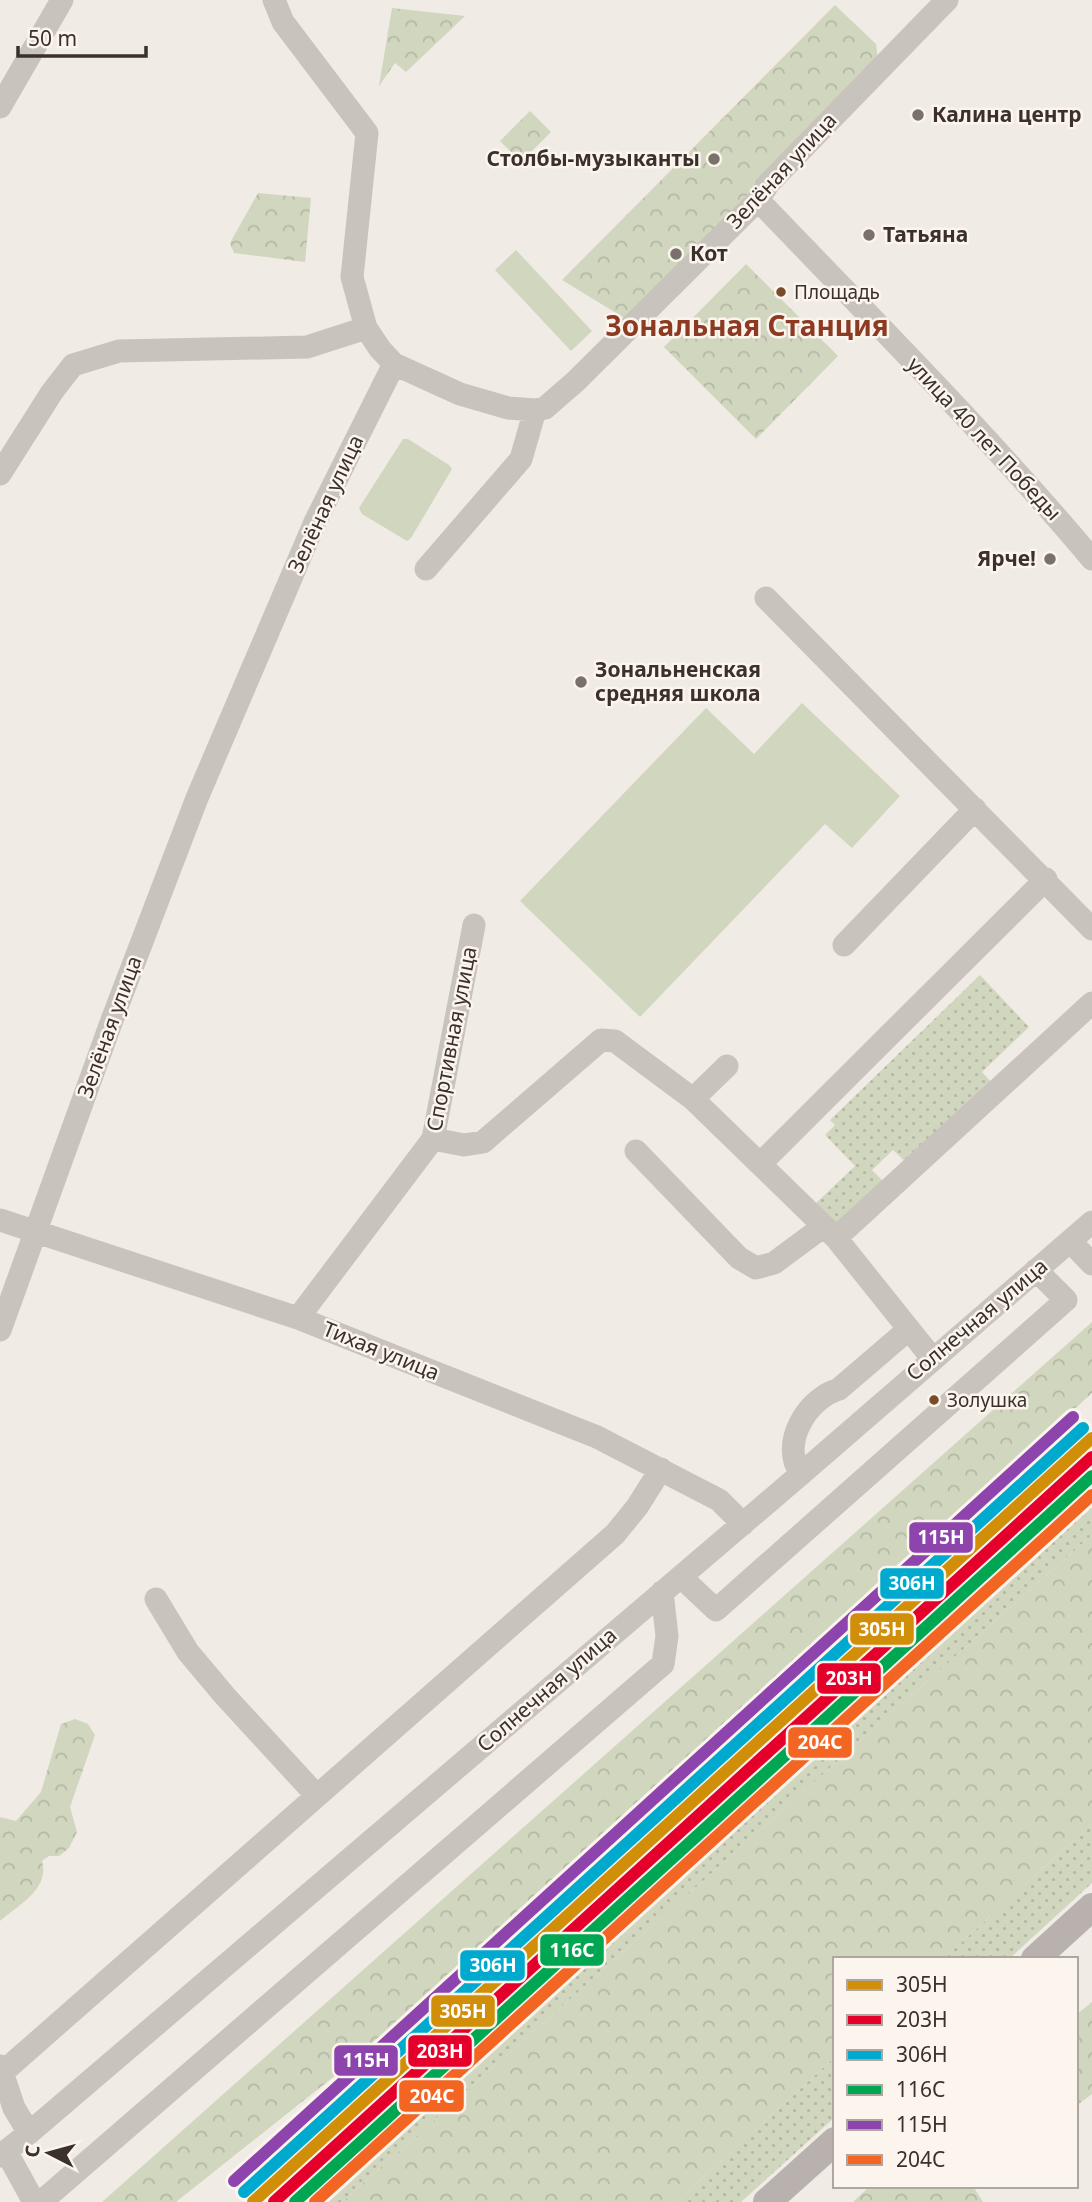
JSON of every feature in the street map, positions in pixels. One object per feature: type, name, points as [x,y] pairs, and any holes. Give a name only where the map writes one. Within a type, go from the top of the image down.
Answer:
[{"type":"main road","points":[[1037,1957],[1092,1907]]},
{"type":"main road","points":[[768,2202],[833,2143]]},
{"type":"street","points":[[274,0],[283,22],[367,133],[352,277],[366,328],[394,364],[460,394],[508,408],[534,410],[521,459],[426,569]]},
{"type":"street","name":"Зелёная улица","points":[[534,410],[545,408],[576,381],[758,200],[769,183],[947,0]]},
{"type":"street","points":[[0,107],[58,1]]},
{"type":"street","name":"улица 40 лет Победы","points":[[758,200],[986,441],[1092,559]]},
{"type":"street","points":[[0,474],[52,391],[73,365],[120,351],[307,347],[366,328]]},
{"type":"street","name":"Зелёная улица","points":[[0,1330],[112,1020],[197,798],[315,522],[394,364]]},
{"type":"street","points":[[766,598],[1046,879],[1092,929]]},
{"type":"street","points":[[844,944],[975,809]]},
{"type":"street","points":[[760,1164],[1046,879]]},
{"type":"street","name":"Спортивная улица","points":[[298,1318],[433,1139],[474,925]]},
{"type":"street","points":[[636,1151],[739,1258],[756,1268],[774,1263],[830,1232],[1092,1003]]},
{"type":"street","points":[[433,1139],[474,1144],[491,1137],[601,1040],[615,1041],[693,1099],[830,1232],[932,1358]]},
{"type":"street","points":[[693,1099],[727,1066]]},
{"type":"street","name":"Тихая улица","points":[[0,1220],[298,1318],[597,1437],[719,1500],[743,1524]]},
{"type":"street","name":"Солнечная улица","points":[[3,2153],[743,1524],[1092,1222]]},
{"type":"street","points":[[1070,1241],[1092,1264]]},
{"type":"street","points":[[681,1577],[716,1610],[1066,1300],[1036,1270]]},
{"type":"street","points":[[801,1474],[796,1467],[794,1443],[797,1430],[807,1412],[826,1393],[839,1388],[909,1329]]},
{"type":"street","points":[[29,2133],[14,2108],[2,2069],[615,1534],[637,1507],[660,1469]]},
{"type":"street","points":[[41,2202],[663,1664],[667,1636],[662,1592]]},
{"type":"street","points":[[156,1599],[187,1652],[317,1796]]},
{"type":"street","points":[[3,2153],[34,2202]]},
{"type":"green space","points":[[835,5],[876,44],[878,60],[626,319],[562,280]]},
{"type":"green space","points":[[392,8],[465,16],[406,72],[395,63],[379,86]]},
{"type":"green space","points":[[530,111],[551,132],[521,162],[500,141]]},
{"type":"green space","points":[[258,193],[311,198],[305,262],[234,253],[230,243]]},
{"type":"green space","points":[[516,250],[592,331],[571,351],[495,270]]},
{"type":"green space","points":[[746,264],[838,356],[756,439],[664,347]]},
{"type":"green space","points":[[403,439],[408,439],[452,469],[407,541],[362,514],[359,508]]},
{"type":"green space","points":[[802,703],[900,796],[852,848],[825,824],[640,1017],[520,901],[706,708],[754,754]]},
{"type":"green space","points":[[980,975],[1029,1027],[982,1072],[991,1082],[907,1163],[893,1150],[872,1170],[885,1183],[838,1229],[815,1204],[855,1166],[825,1135],[835,1125],[830,1120]]},
{"type":"green space","points":[[1092,1322],[1092,1393],[440,1992],[176,2202],[102,2202]]},
{"type":"green space","points":[[1092,1451],[1092,1535],[342,2202],[270,2202]]},
{"type":"green space","points":[[1092,1535],[1092,1824],[945,1957],[833,1957],[833,2059],[676,2202],[342,2202]]},
{"type":"green space","points":[[75,1719],[88,1724],[95,1735],[70,1807],[77,1832],[69,1848],[59,1856],[49,1856],[42,1861],[43,1871],[37,1888],[0,1921],[0,1817],[16,1821],[41,1792],[61,1724]]},
{"type":"green space","points":[[1092,1824],[1092,1883],[1011,1957],[945,1957]]},
{"type":"green space","points":[[1092,2002],[1092,2094],[1078,2104],[1078,2013]]},
{"type":"green space","points":[[833,2059],[833,2119],[741,2202],[676,2202]]},
{"type":"green space","points":[[868,2188],[974,2188],[983,2202],[853,2202]]},
{"type":"transit line","name":"115Н","points":[[234,2181],[1073,1417]]},
{"type":"transit line","name":"306Н","points":[[244,2192],[1083,1428]]},
{"type":"transit line","name":"305Н","points":[[253,2202],[1092,1438]]},
{"type":"transit line","name":"203Н","points":[[274,2202],[1092,1457]]},
{"type":"transit line","name":"116С","points":[[295,2202],[1092,1476]]},
{"type":"transit line","name":"204С","points":[[315,2202],[1092,1495]]},
{"type":"place","name":"Калина центр","points":[[918,115]]},
{"type":"place","name":"Столбы-музыканты","points":[[714,159]]},
{"type":"place","name":"Татьяна","points":[[869,235]]},
{"type":"place","name":"Кот","points":[[676,254]]},
{"type":"place","name":"Площадь","points":[[781,292]]},
{"type":"place","name":"Ярче!","points":[[1050,559]]},
{"type":"place","name":"Зональненская средняя школа","points":[[581,682]]},
{"type":"place","name":"Золушка","points":[[934,1400]]},
{"type":"district","name":"Зональная Станция","points":[[747,326]]}]
